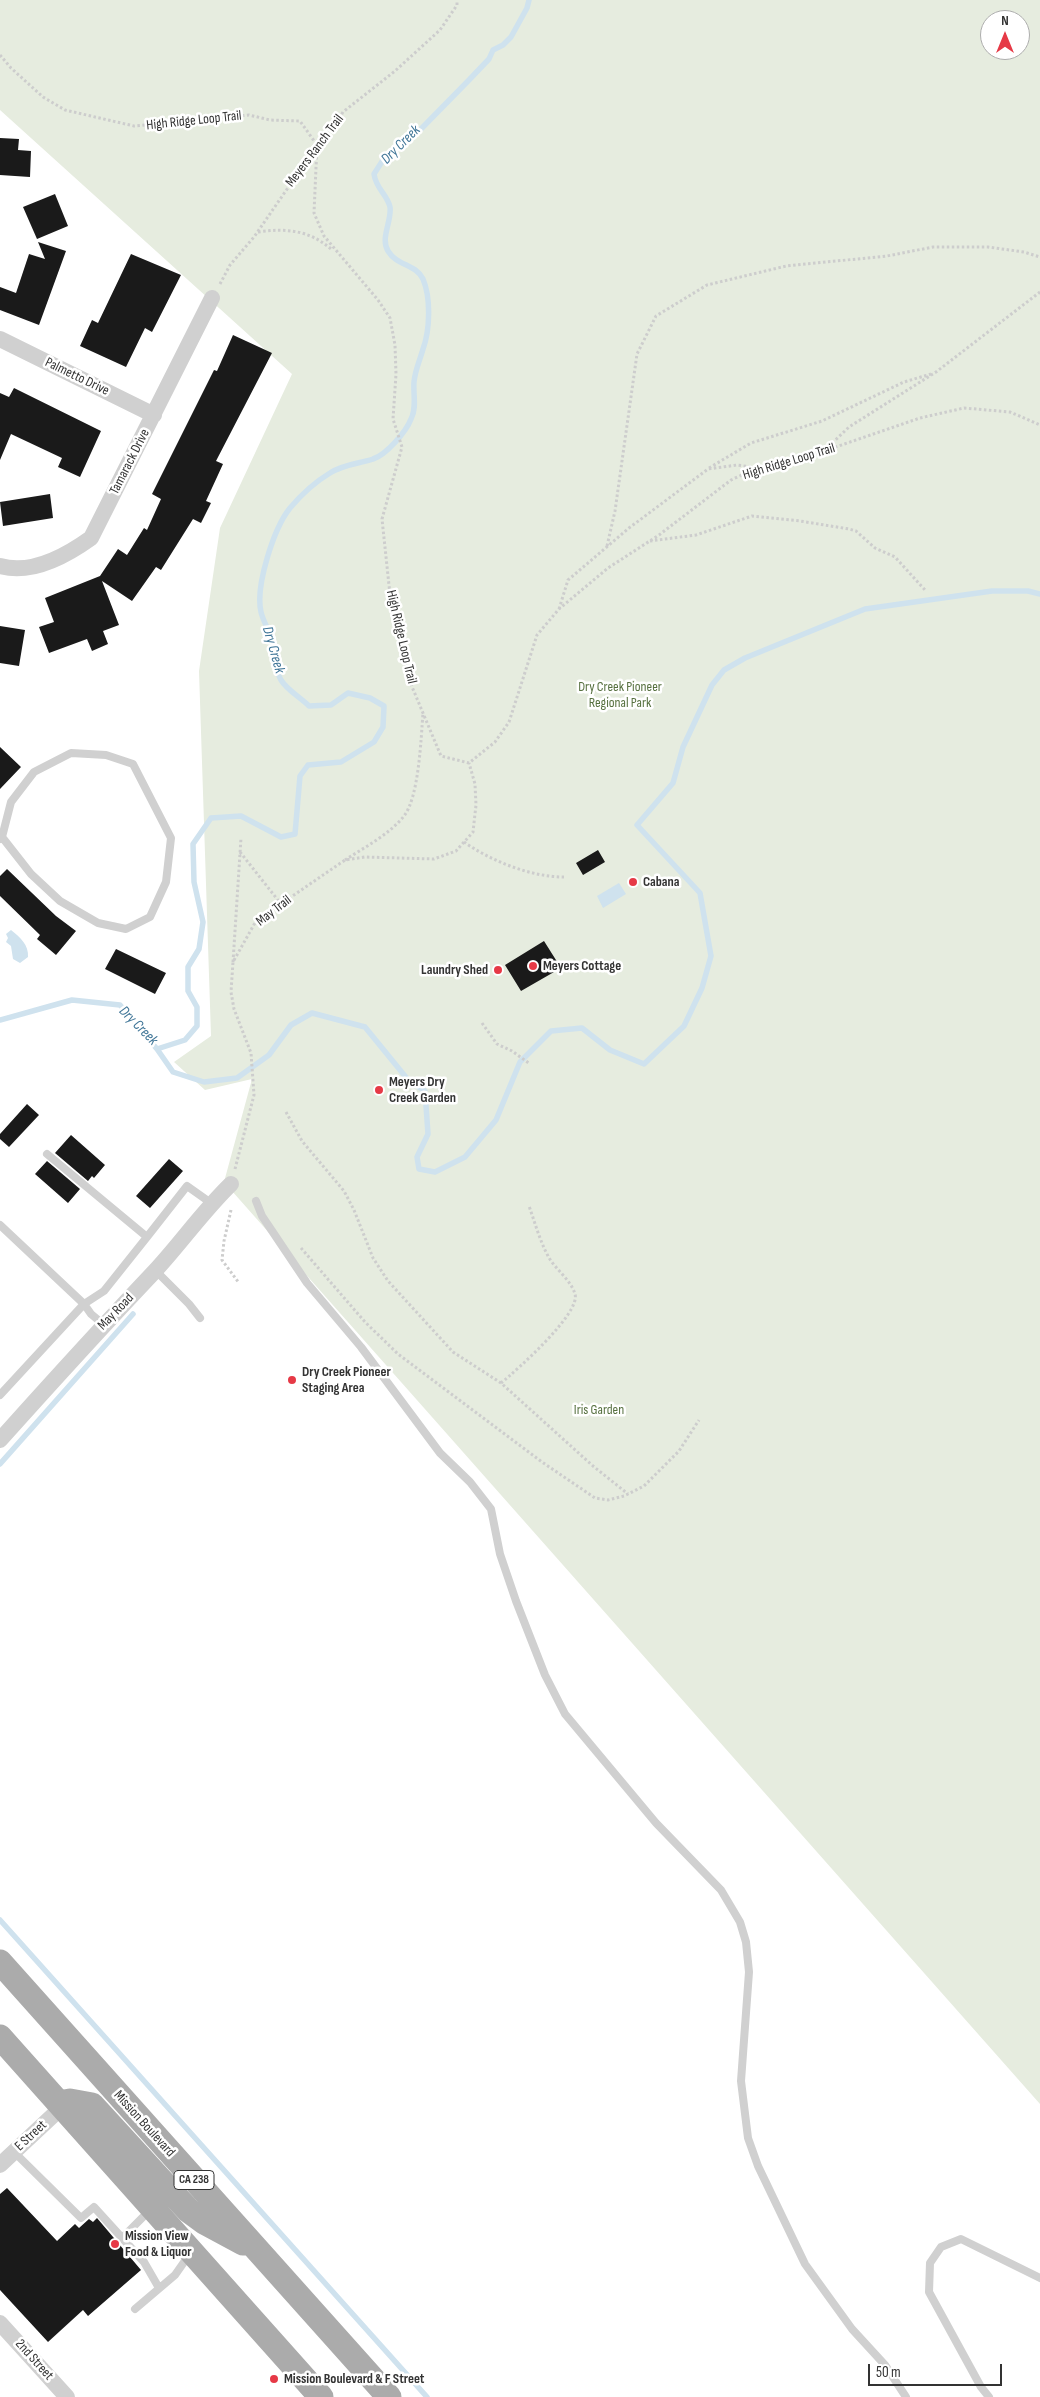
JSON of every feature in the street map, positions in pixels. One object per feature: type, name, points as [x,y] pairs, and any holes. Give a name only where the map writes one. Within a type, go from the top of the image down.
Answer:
[{"type":"main road","name":"Mission Boulevard","points":[[0,1962],[389,2397]]},
{"type":"main road","points":[[0,2037],[191,2252],[312,2394]]},
{"type":"main road","points":[[61,2105],[70,2101],[92,2105],[188,2211],[258,2252]]},
{"type":"street","name":"Tamarack Drive","points":[[0,566],[8,568],[44,564],[69,554],[91,538],[212,298]]},
{"type":"street","name":"Palmetto Drive","points":[[0,339],[154,415]]},
{"type":"street","name":"May Road","points":[[0,1440],[103,1324],[155,1270],[211,1203],[231,1184]]},
{"type":"street","name":"E Street","points":[[0,2165],[61,2105]]},
{"type":"street","name":"2nd Street","points":[[0,2323],[68,2397]]},
{"type":"lane","points":[[71,753],[106,755],[133,764],[171,838],[166,882],[150,917],[126,929],[98,923],[60,902],[31,874],[1,838],[11,802],[34,772],[71,753]]},
{"type":"lane","points":[[47,1154],[147,1237]]},
{"type":"lane","points":[[0,1395],[84,1304],[104,1291],[187,1186],[211,1203]]},
{"type":"lane","points":[[256,1201],[262,1216],[307,1283],[361,1346],[440,1452],[470,1482],[491,1509],[500,1554],[516,1601],[545,1675],[565,1714],[656,1823],[721,1890],[740,1922],[746,1942],[749,1972],[741,2081],[748,2138],[758,2166],[805,2264],[852,2329],[885,2364],[906,2397]]},
{"type":"lane","points":[[0,1225],[103,1324]]},
{"type":"lane","points":[[155,1270],[190,1304],[200,1318]]},
{"type":"lane","points":[[14,2152],[81,2218],[94,2207],[144,2262],[159,2288]]},
{"type":"lane","points":[[122,2238],[152,2208]]},
{"type":"lane","points":[[989,2397],[981,2387],[929,2292],[930,2263],[941,2247],[961,2239],[1040,2278]]},
{"type":"lane","points":[[135,2309],[175,2275],[191,2252]]},
{"type":"path","name":"Meyers Ranch Trail","points":[[212,298],[230,265],[257,232],[294,178],[307,164],[317,144],[331,132],[343,112],[394,71],[440,30],[457,5],[457,0]]},
{"type":"path","name":"High Ridge Loop Trail","points":[[0,55],[43,98],[65,110],[134,126],[249,115],[270,120],[300,121],[317,144],[314,213],[324,236],[336,253],[378,300],[390,318],[395,346],[394,427],[402,447],[382,519],[391,604],[410,682],[441,756],[469,763],[495,742],[509,722],[537,636],[559,609],[608,568],[649,541],[731,480],[762,468],[824,451],[920,418],[964,408],[1010,412],[1040,425]]},
{"type":"path","points":[[257,232],[272,230],[304,232],[336,253]]},
{"type":"path","points":[[607,546],[615,511],[637,354],[656,316],[707,285],[786,266],[887,256],[933,247],[988,247],[1024,252],[1040,257]]},
{"type":"path","points":[[824,451],[849,427],[936,372],[1040,292]]},
{"type":"path","points":[[559,609],[568,580],[607,546],[708,469],[751,443],[822,421],[904,382],[936,372]]},
{"type":"path","points":[[708,469],[737,465],[762,468]]},
{"type":"path","points":[[649,541],[696,534],[752,516],[849,529],[856,531],[874,548],[896,557],[925,590]]},
{"type":"path","points":[[345,860],[390,829],[405,815],[411,800],[416,774],[423,712]]},
{"type":"path","name":"May Trail","points":[[239,1283],[222,1260],[232,1204],[231,1184],[254,1095],[251,1053],[234,1009],[231,992],[232,962],[256,921],[345,860],[365,857],[434,859],[456,852],[473,832],[476,805],[475,784],[469,763]]},
{"type":"path","points":[[232,962],[241,838]]},
{"type":"path","points":[[464,842],[482,855],[548,877],[564,877]]},
{"type":"path","points":[[240,852],[282,904]]},
{"type":"path","points":[[482,1023],[497,1044],[512,1051],[530,1064]]},
{"type":"path","points":[[286,1112],[302,1142],[344,1192],[354,1210],[373,1258],[388,1281],[453,1352],[501,1383],[593,1466],[628,1494]]},
{"type":"path","points":[[501,1383],[525,1362],[569,1314],[576,1302],[575,1292],[548,1257],[529,1206]]},
{"type":"path","points":[[297,1244],[365,1322],[398,1354],[430,1381],[595,1498],[608,1500],[628,1494],[644,1486],[679,1451],[699,1420]]},
{"type":"green space","name":"Dry Creek Pioneer Regional Park","points":[[0,0],[1040,0],[1040,2104],[224,1182],[252,1079],[205,1090],[174,1062],[211,1036],[199,671],[220,528],[292,374],[0,110]]},
{"type":"water","points":[[619,883],[626,894],[603,908],[597,896]]},
{"type":"water","points":[[11,930],[21,938],[27,949],[28,957],[20,963],[13,959],[11,946],[6,942],[8,938],[6,934]]},
{"type":"building","points":[[0,138],[19,139],[18,150],[31,151],[30,177],[0,175]]},
{"type":"building","points":[[55,194],[68,226],[37,239],[23,207]]},
{"type":"building","points":[[38,242],[66,251],[39,325],[0,310],[0,287],[16,293],[29,254],[45,259]]},
{"type":"building","points":[[131,254],[181,275],[152,332],[145,328],[126,367],[80,346],[92,320],[98,323]]},
{"type":"building","points":[[233,335],[272,353],[216,461],[223,464],[206,501],[211,503],[201,523],[193,519],[161,570],[156,567],[132,601],[102,581],[119,625],[103,631],[108,644],[92,651],[87,639],[49,653],[39,627],[54,622],[45,598],[100,576],[118,549],[127,555],[144,528],[147,530],[161,499],[152,494],[214,370],[217,371]]},
{"type":"building","points":[[14,388],[101,431],[80,477],[58,467],[62,458],[11,434],[0,460],[0,393],[9,397]]},
{"type":"building","points":[[50,494],[53,518],[3,526],[0,502]]},
{"type":"building","points":[[0,626],[25,630],[19,666],[0,663]]},
{"type":"building","points":[[0,747],[21,767],[0,789]]},
{"type":"building","points":[[598,850],[605,862],[583,875],[576,863]]},
{"type":"building","points":[[7,869],[56,916],[76,931],[56,955],[37,939],[40,935],[0,896],[0,876]]},
{"type":"building","name":"Meyers Cottage","points":[[544,941],[561,968],[521,991],[505,965]]},
{"type":"building","points":[[116,949],[166,973],[155,994],[105,969]]},
{"type":"building","points":[[27,1104],[39,1115],[9,1147],[0,1139],[0,1134]]},
{"type":"building","points":[[71,1135],[105,1165],[94,1178],[92,1176],[88,1181],[55,1153]]},
{"type":"building","points":[[169,1159],[183,1171],[150,1208],[136,1196]]},
{"type":"building","points":[[47,1161],[80,1189],[68,1203],[35,1174]]},
{"type":"building","points":[[7,2188],[57,2241],[75,2224],[79,2228],[89,2219],[93,2222],[97,2218],[141,2270],[88,2316],[83,2310],[48,2342],[0,2290],[0,2194]]},
{"type":"waterway","name":"Dry Creek","points":[[157,1049],[185,1040],[197,1026],[197,1007],[188,991],[188,967],[199,949],[203,922],[194,882],[193,844],[211,818],[241,816],[281,837],[295,834],[300,776],[308,765],[341,762],[374,742],[383,727],[384,706],[370,698],[348,693],[331,705],[309,706],[284,684],[277,671],[272,640],[261,612],[260,601],[263,573],[278,529],[290,508],[299,498],[319,480],[335,470],[373,459],[384,453],[400,436],[413,415],[416,369],[427,333],[429,314],[426,287],[416,270],[396,260],[388,251],[385,241],[390,207],[387,198],[377,184],[374,174],[383,160],[421,129],[489,59],[493,50],[503,45],[511,37],[527,8],[529,0]]},
{"type":"waterway","points":[[0,1020],[72,1000],[120,1005],[157,1049],[173,1072],[204,1082],[237,1078],[269,1055],[291,1025],[312,1013],[365,1027],[409,1081],[425,1091],[428,1134],[417,1157],[419,1169],[435,1172],[465,1157],[496,1120],[520,1062],[551,1031],[582,1028],[610,1050],[644,1064],[684,1026],[702,988],[711,956],[700,893],[637,825],[673,783],[683,747],[712,685],[724,670],[745,658],[865,609],[992,591],[1028,591],[1040,594]]},
{"type":"waterway","points":[[0,1464],[133,1314]]},
{"type":"waterway","points":[[0,1920],[427,2397]]},
{"type":"place","name":"Cabana","points":[[633,882]]},
{"type":"place","name":"Meyers Cottage","points":[[533,966]]},
{"type":"place","name":"Laundry Shed","points":[[498,970]]},
{"type":"place","name":"Meyers Dry Creek Garden","points":[[379,1090]]},
{"type":"place","name":"Dry Creek Pioneer Staging Area","points":[[292,1380]]},
{"type":"place","name":"Mission View Food & Liquor","points":[[115,2244]]},
{"type":"place","name":"Mission Boulevard & F Street","points":[[274,2379]]},
{"type":"park label","name":"Iris Garden","points":[[599,1410]]}]
